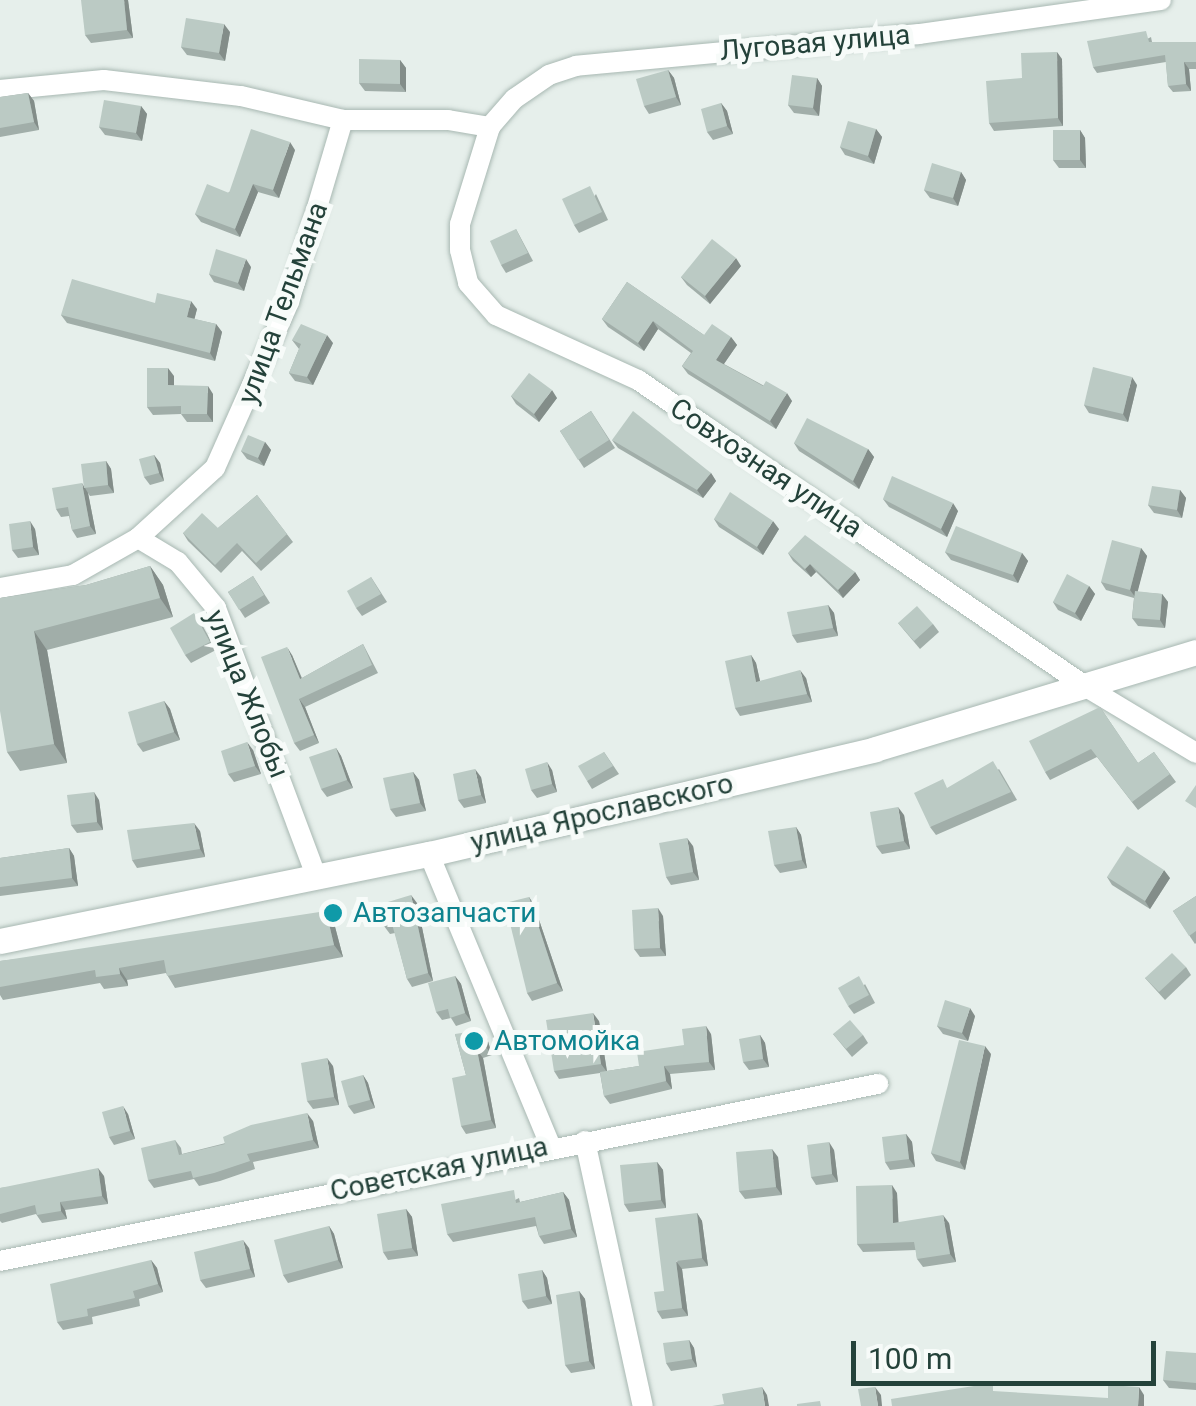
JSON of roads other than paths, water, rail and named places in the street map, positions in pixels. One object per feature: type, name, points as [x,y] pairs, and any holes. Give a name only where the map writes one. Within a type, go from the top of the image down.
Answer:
[{"type":"street","name":"Луговая улица","points":[[490,127],[514,98],[576,66],[919,34],[1161,0]]},
{"type":"street","points":[[0,90],[104,80],[241,96],[343,120],[448,120],[490,127]]},
{"type":"street","name":"улица Тельмана","points":[[0,588],[73,575],[138,538],[215,468],[244,414],[290,302],[343,120]]},
{"type":"street","name":"Совхозная улица","points":[[490,127],[460,224],[460,250],[468,283],[496,315],[638,380],[1088,688],[1196,752]]},
{"type":"street","name":"улица Жлобы","points":[[138,538],[178,562],[216,608],[317,878]]},
{"type":"street","name":"улица Ярославского","points":[[0,941],[429,854],[875,748],[1088,688],[1196,652]]},
{"type":"street","points":[[429,854],[550,1145]]},
{"type":"street","name":"Советская улица","points":[[0,1262],[550,1145],[878,1084]]},
{"type":"street","points":[[586,1141],[643,1406]]},
{"type":"place","name":"Автозапчасти","points":[[333,913]]},
{"type":"place","name":"Автомойка","points":[[474,1041]]}]
